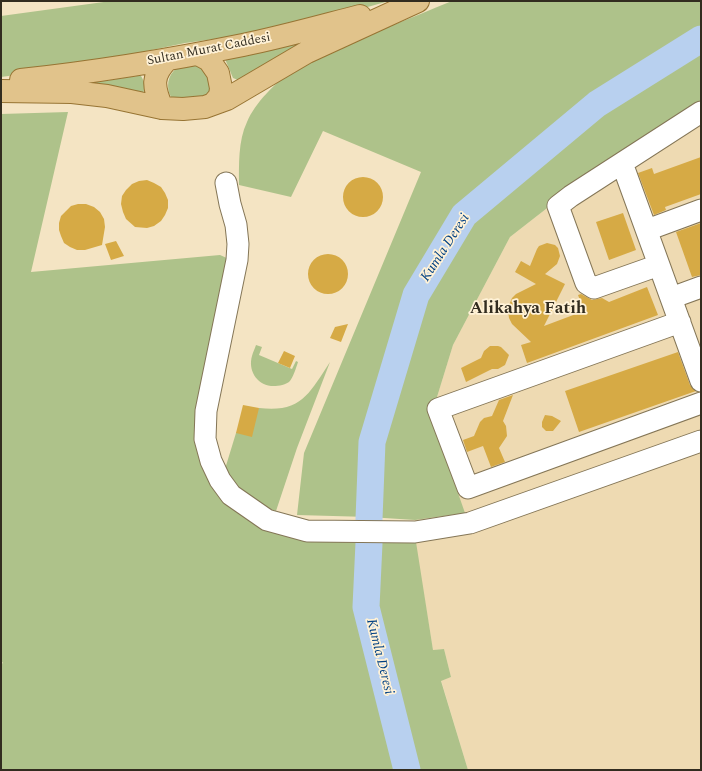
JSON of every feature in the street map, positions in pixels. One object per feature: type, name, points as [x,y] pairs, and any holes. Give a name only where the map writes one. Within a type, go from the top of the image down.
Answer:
[{"type":"main road","name":"Sultan Murat Caddesi","points":[[1,82],[81,73],[198,54],[244,45],[416,2]]},
{"type":"main road","points":[[1,91],[72,92],[108,96],[162,108],[183,109],[205,106],[227,99],[307,52],[416,2]]},
{"type":"main road","points":[[198,54],[209,60],[220,77],[220,96],[214,103]]},
{"type":"main road","points":[[162,108],[155,88],[155,77],[160,67],[168,59]]},
{"type":"lane","points":[[660,265],[594,288],[586,283],[558,206],[571,196],[701,112]]},
{"type":"lane","points":[[622,163],[701,381]]},
{"type":"lane","points":[[226,183],[236,225],[238,244],[237,260],[206,411],[205,439],[211,461],[220,480],[231,495],[267,520],[308,531],[415,532],[470,523],[701,441]]},
{"type":"lane","points":[[646,230],[701,210]]},
{"type":"lane","points":[[671,298],[701,287]]},
{"type":"lane","points":[[680,322],[438,409],[468,488],[701,403]]},
{"type":"shaded area","points":[[701,106],[701,770],[468,770],[441,680],[451,677],[444,649],[433,650],[416,548],[415,520],[416,489],[437,397],[453,345],[510,237],[569,191]]},
{"type":"green space","points":[[111,1],[389,1],[339,15],[259,33],[185,43],[66,68],[1,77],[1,16]]},
{"type":"green space","points":[[452,1],[701,1],[701,39],[629,84],[701,41],[701,106],[569,191],[510,237],[453,345],[432,419],[465,513],[415,520],[297,515],[304,453],[421,172],[323,131],[291,197],[239,185],[240,153],[244,129],[261,100],[273,87],[293,70],[359,39]]},
{"type":"green space","points":[[301,41],[242,79],[238,80],[233,78],[225,59]]},
{"type":"green space","points":[[193,64],[207,76],[210,81],[210,92],[206,96],[197,100],[171,97],[168,90],[168,82],[171,74],[177,68]]},
{"type":"green space","points":[[141,76],[143,80],[143,93],[23,88],[90,83]]},
{"type":"green space","points":[[68,112],[31,272],[220,255],[229,259],[196,417],[226,504],[259,527],[312,541],[369,543],[416,542],[433,650],[444,649],[451,677],[441,681],[468,770],[1,770],[1,664],[3,663],[1,661],[1,114]]},
{"type":"green space","points":[[256,345],[262,347],[259,355],[292,369],[296,361],[298,362],[289,382],[278,386],[271,386],[266,385],[254,376],[251,361]]},
{"type":"green space","points":[[330,362],[297,448],[276,511],[266,508],[236,486],[225,469],[236,433],[259,408],[273,409],[285,407],[302,399],[316,383]]},
{"type":"building","points":[[701,157],[701,194],[665,207],[666,210],[654,215],[638,173],[652,168],[654,174]]},
{"type":"building","points":[[367,177],[374,180],[380,186],[383,197],[382,205],[374,214],[367,217],[359,217],[352,214],[344,205],[343,193],[346,186],[355,178]]},
{"type":"building","points":[[147,180],[161,187],[168,200],[168,208],[161,221],[154,226],[147,228],[135,227],[126,219],[123,212],[121,204],[122,196],[132,184]]},
{"type":"building","points":[[86,204],[94,207],[100,212],[104,219],[105,227],[102,245],[85,250],[77,250],[64,243],[59,230],[61,216],[71,206]]},
{"type":"building","points":[[623,213],[636,250],[609,260],[596,222]]},
{"type":"building","points":[[701,223],[701,275],[692,277],[676,232]]},
{"type":"building","points":[[116,241],[124,256],[111,260],[105,244]]},
{"type":"building","points":[[547,243],[555,245],[558,248],[560,256],[557,264],[545,274],[565,284],[544,326],[584,311],[578,295],[581,294],[592,300],[602,298],[609,302],[647,287],[658,315],[527,363],[521,345],[531,342],[512,324],[509,318],[509,305],[512,298],[516,294],[536,284],[515,272],[521,261],[530,266],[539,246]]},
{"type":"building","points":[[328,254],[336,256],[342,260],[346,266],[348,274],[346,282],[342,288],[336,292],[328,294],[320,292],[314,288],[310,282],[308,274],[310,266],[314,260],[320,256]]},
{"type":"building","points":[[348,324],[341,342],[330,338],[335,327]]},
{"type":"building","points":[[490,346],[501,347],[509,355],[505,365],[498,369],[492,369],[466,382],[461,368],[481,358],[484,351]]},
{"type":"building","points":[[284,351],[295,356],[290,368],[278,363]]},
{"type":"building","points":[[678,352],[690,385],[696,391],[579,432],[565,391]]},
{"type":"building","points":[[513,395],[503,421],[506,426],[507,436],[499,448],[505,462],[491,467],[483,446],[467,452],[463,440],[474,436],[480,422],[484,418],[492,416],[499,400]]},
{"type":"building","points":[[243,405],[259,408],[252,437],[236,433]]},
{"type":"building","points":[[545,415],[552,416],[561,421],[553,431],[546,431],[542,427],[542,422]]},
{"type":"waterway","name":"Kumla Deresi","points":[[369,519],[372,442],[416,295],[464,215],[597,104],[701,39]]},
{"type":"waterway","name":"Kumla Deresi","points":[[369,543],[366,607],[407,770]]},
{"type":"district","name":"Alikahya Fatih","points":[[528,310]]}]
